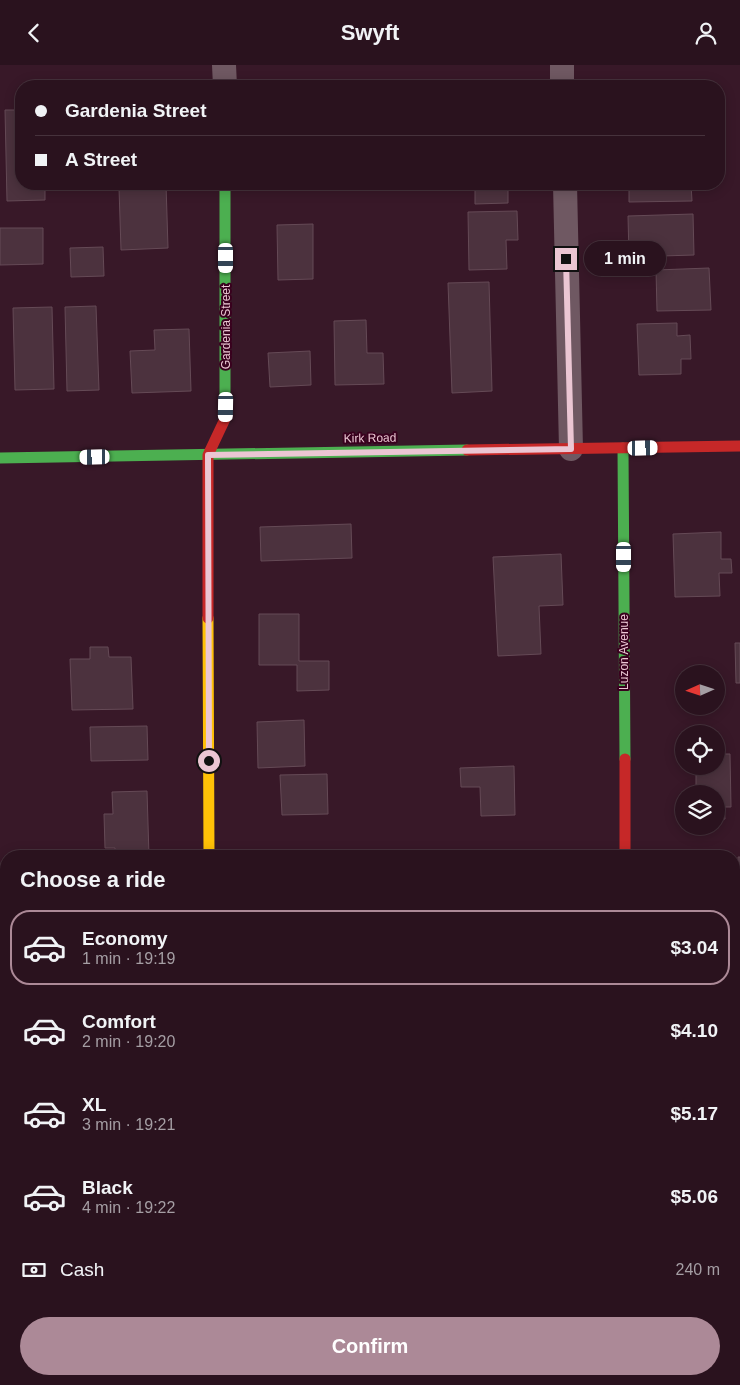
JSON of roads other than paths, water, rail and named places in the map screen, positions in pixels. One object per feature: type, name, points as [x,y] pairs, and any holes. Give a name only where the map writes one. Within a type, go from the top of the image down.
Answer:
[{"type":"street","points":[[224,65],[224,80]]},
{"type":"street","points":[[562,65],[562,80]]},
{"type":"street","name":"Gardenia Street","points":[[209,850],[208,455],[225,419],[225,190]]},
{"type":"street","points":[[565,190],[571,449]]},
{"type":"street","name":"Kirk Road","points":[[0,458],[740,446]]},
{"type":"street","name":"Luzon Avenue","points":[[623,448],[625,850]]}]
